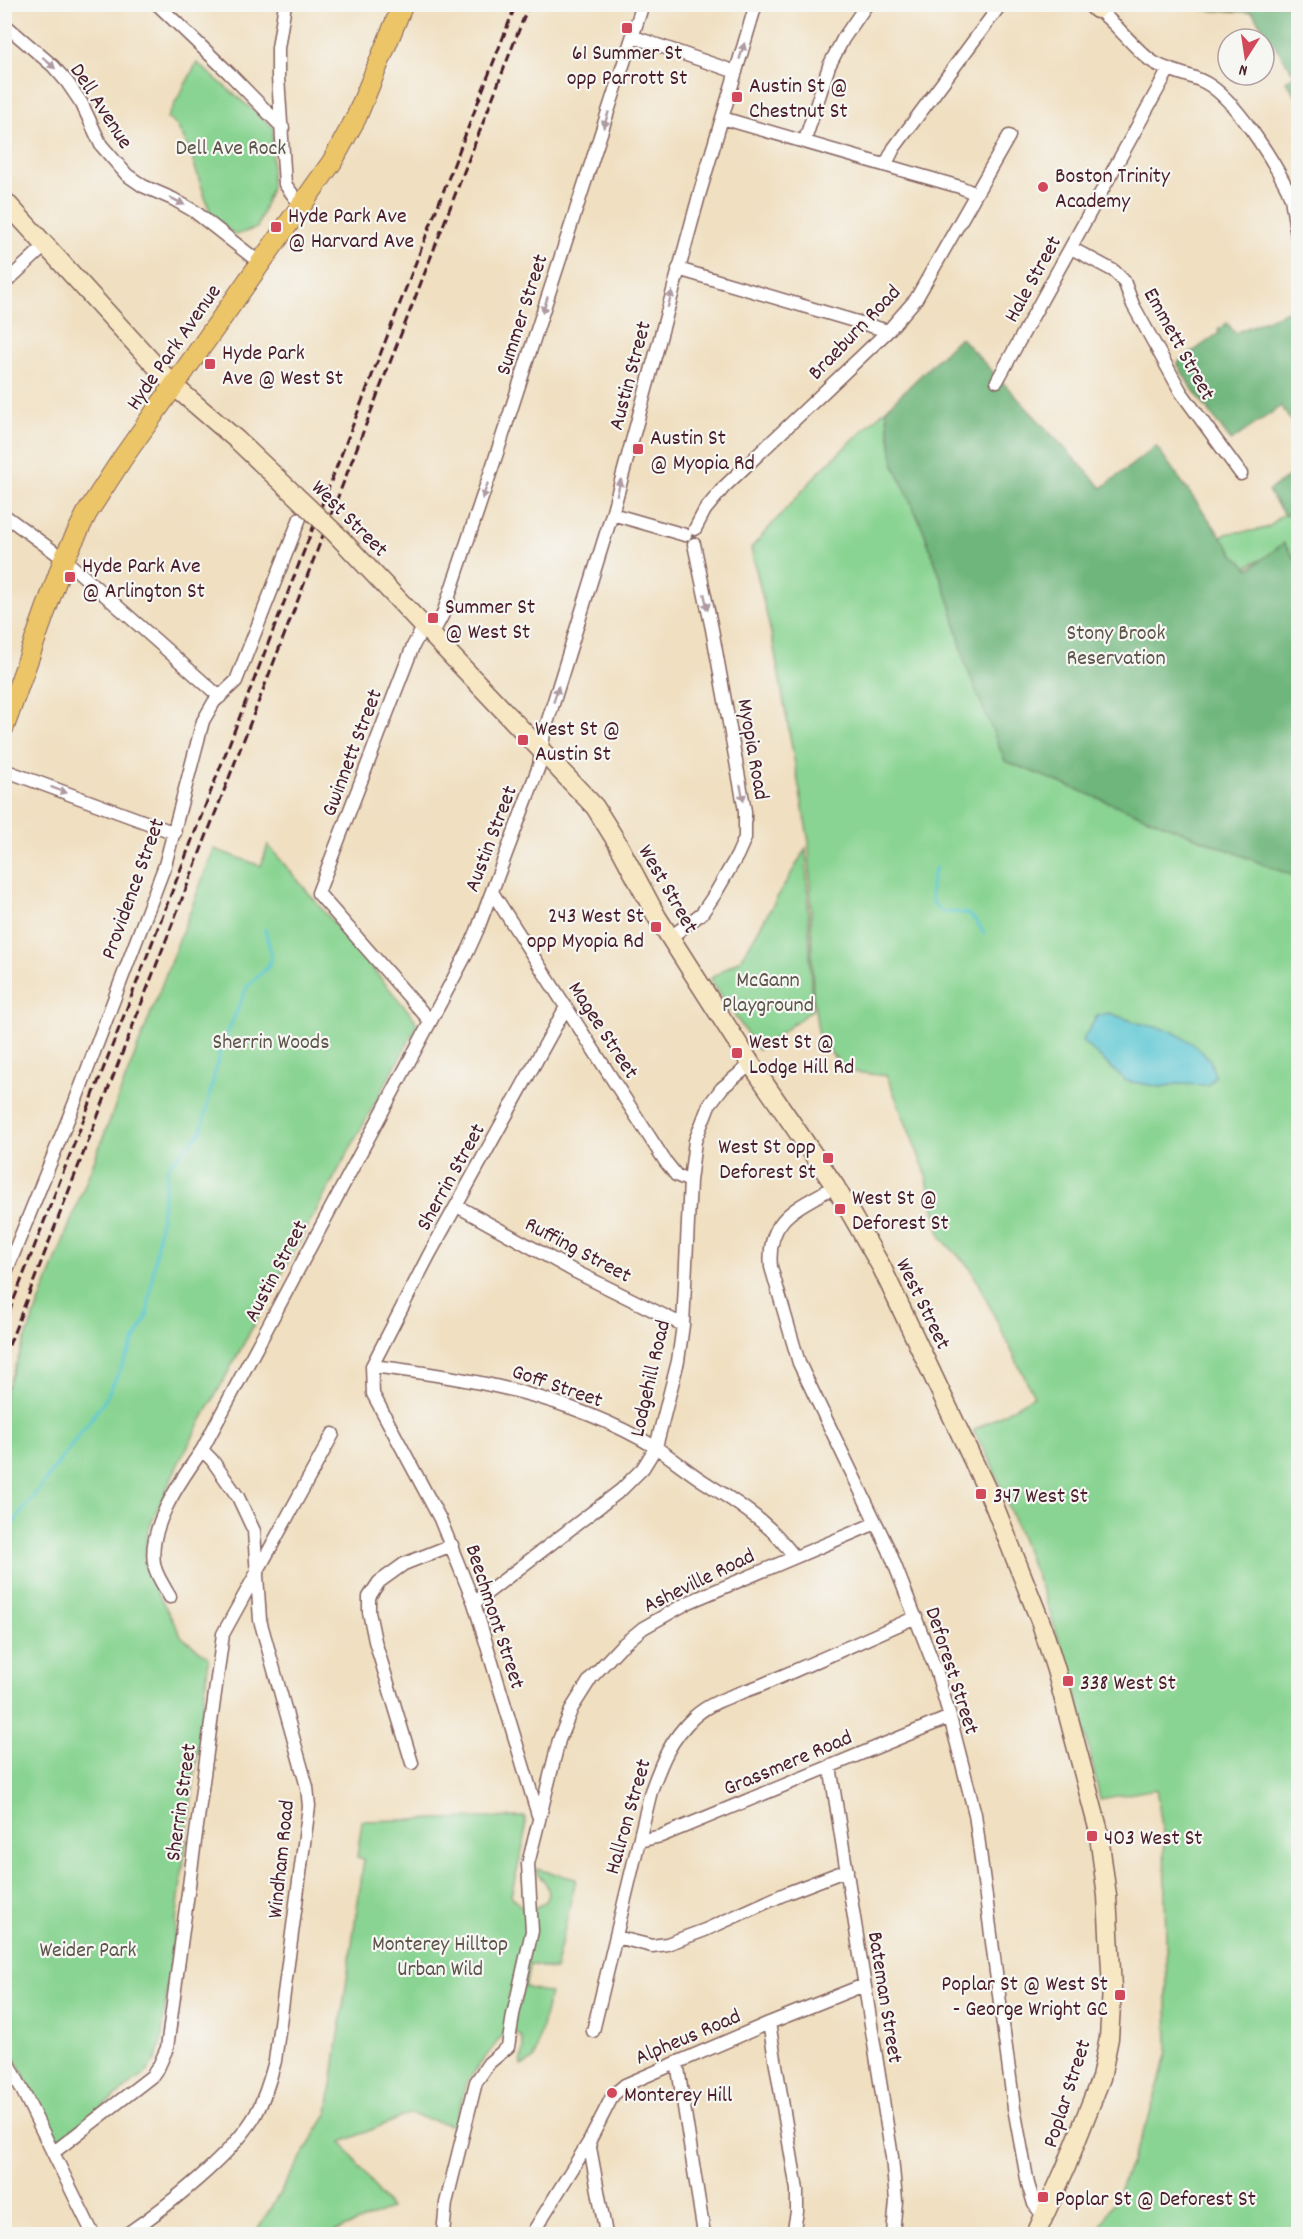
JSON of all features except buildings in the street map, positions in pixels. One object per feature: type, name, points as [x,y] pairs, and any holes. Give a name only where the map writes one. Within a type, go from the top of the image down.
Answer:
[{"type":"main road","name":"Hyde Park Avenue","points":[[4,727],[64,560],[87,513],[332,162],[356,118],[403,4]]},
{"type":"street","points":[[157,4],[283,128]]},
{"type":"street","points":[[285,4],[278,48],[285,184],[301,206]]},
{"type":"street","name":"Summer Street","points":[[428,630],[443,614],[643,4]]},
{"type":"street","name":"Austin Street","points":[[170,1597],[155,1568],[153,1543],[166,1508],[202,1450],[468,951],[537,773],[544,733],[612,514],[678,269],[756,4]]},
{"type":"street","points":[[805,140],[829,66],[843,39],[867,4]]},
{"type":"street","points":[[886,165],[894,148],[1001,4]]},
{"type":"street","points":[[1097,6],[1149,60],[1210,85],[1238,113],[1274,166],[1289,193],[1299,242]]},
{"type":"street","name":"Dell Avenue","points":[[4,24],[67,81],[82,104],[101,145],[127,175],[143,186],[194,211],[260,263]]},
{"type":"street","points":[[634,37],[736,72]]},
{"type":"street","name":"Hale Street","points":[[997,381],[1169,69]]},
{"type":"street","points":[[722,118],[805,140],[960,187],[976,194]]},
{"type":"street","name":"Braeburn Road","points":[[692,536],[702,515],[724,487],[888,331],[916,299],[1009,136]]},
{"type":"street","name":"West Street","points":[[4,200],[174,386],[336,534],[595,807],[670,937],[751,1064],[836,1186],[882,1268],[994,1505],[1041,1623],[1078,1748]]},
{"type":"street","points":[[4,284],[45,246]]},
{"type":"street","name":"Emmett Street","points":[[1071,248],[1113,271],[1124,281],[1133,305],[1181,392],[1241,474]]},
{"type":"street","points":[[678,269],[888,331]]},
{"type":"street","points":[[4,514],[64,560],[220,697]]},
{"type":"street","points":[[612,514],[692,536]]},
{"type":"street","name":"Providence Street","points":[[4,1277],[75,1102],[165,866],[203,721],[210,707],[237,681],[300,518]]},
{"type":"street","name":"Myopia Road","points":[[670,937],[702,913],[737,856],[745,838],[745,811],[712,629],[692,536]]},
{"type":"street","name":"Gwinnett Street","points":[[428,630],[413,646],[318,894],[430,1021]]},
{"type":"street","points":[[4,770],[175,833]]},
{"type":"street","name":"Magee Street","points":[[492,892],[665,1161],[676,1175],[690,1181]]},
{"type":"street","name":"Sherrin Street","points":[[372,1366],[429,1255],[566,1007]]},
{"type":"street","name":"Lodgehill Road","points":[[474,1603],[621,1490],[643,1468],[656,1447],[678,1361],[683,1324],[690,1181],[695,1141],[709,1105],[722,1088],[751,1064]]},
{"type":"street","name":"Deforest Street","points":[[836,1186],[783,1218],[774,1235],[770,1251],[771,1267],[799,1363],[876,1522],[916,1617],[950,1717],[975,1814],[1014,2108],[1028,2184],[1035,2204],[1044,2217]]},
{"type":"street","name":"Ruffing Street","points":[[457,1206],[574,1271],[683,1324]]},
{"type":"street","name":"Goff Street","points":[[372,1366],[463,1378],[550,1399],[613,1425],[656,1447],[770,1529],[795,1557]]},
{"type":"street","name":"Beechmont Street","points":[[372,1366],[373,1394],[452,1545],[474,1603],[538,1817],[527,1880],[531,1892],[532,1931],[508,2047],[489,2063],[476,2082],[446,2203],[443,2235]]},
{"type":"street","name":"Sherrin Street","points":[[54,2152],[152,2076],[164,2057],[222,1641],[226,1627],[256,1571],[333,1434]]},
{"type":"street","name":"Windham Road","points":[[127,2235],[187,2187],[226,2151],[244,2132],[266,2093],[275,2061],[309,1806],[306,1787],[262,1633],[257,1605],[254,1531],[246,1510],[226,1479],[202,1450]]},
{"type":"street","name":"Asheville Road","points":[[538,1817],[559,1740],[572,1708],[591,1678],[620,1647],[643,1628],[689,1602],[876,1522]]},
{"type":"street","points":[[412,1763],[375,1641],[369,1612],[369,1597],[379,1582],[404,1564],[452,1545]]},
{"type":"street","name":"Hallron Street","points":[[593,2031],[651,1791],[665,1753],[680,1732],[695,1716],[714,1702],[760,1685],[916,1617]]},
{"type":"street","name":"Grassmere Road","points":[[639,1841],[661,1836],[950,1717]]},
{"type":"street","name":"Poplar Street","points":[[1036,2235],[1101,2078],[1109,2038],[1112,1989],[1107,1896],[1098,1828],[1078,1748]]},
{"type":"street","name":"Bateman Street","points":[[830,1766],[892,2157],[896,2201],[893,2235]]},
{"type":"street","points":[[616,1937],[652,1946],[667,1944],[847,1870]]},
{"type":"street","name":"Alpheus Road","points":[[532,2235],[589,2142],[613,2095],[625,2085],[769,2022],[864,1985]]},
{"type":"street","points":[[769,2022],[797,2190],[797,2212],[793,2235]]},
{"type":"street","points":[[4,2054],[93,2235]]},
{"type":"street","points":[[677,2062],[704,2235]]},
{"type":"street","points":[[589,2142],[606,2235]]},
{"type":"green space","points":[[1205,5],[1298,5],[1298,99],[1286,81],[1295,75],[1276,47],[1276,27],[1262,27],[1252,12],[1203,10]]},
{"type":"green space","name":"Dell Ave Rock","points":[[197,63],[273,127],[271,188],[257,228],[236,235],[212,218],[189,149],[177,126],[167,118]]},
{"type":"green space","points":[[1295,308],[1298,320],[1298,432],[1281,406],[1231,441],[1189,384],[1177,363],[1219,333],[1218,330],[1227,323],[1235,333]]},
{"type":"green space","name":"Stony Brook Reservation","points":[[960,337],[1102,488],[1156,446],[1233,553],[1249,569],[1284,543],[1298,563],[1298,878],[1005,761],[966,666],[951,606],[923,529],[894,465],[886,409]]},
{"type":"green space","points":[[886,409],[894,465],[923,529],[951,606],[966,666],[1210,841],[1286,873],[1298,860],[1298,2234],[1097,2234],[1119,2191],[1148,2121],[1168,2051],[1164,1839],[1156,1789],[1100,1799],[1076,1693],[1045,1598],[989,1458],[973,1431],[1034,1396],[971,1269],[941,1238],[925,1171],[887,1076],[846,1071],[819,1038],[813,995],[809,842],[773,642],[751,548],[822,469]]},
{"type":"green space","points":[[1298,470],[1298,506],[1285,516],[1268,491]]},
{"type":"green space","points":[[1285,514],[1298,514],[1298,559],[1282,557],[1264,559],[1252,564],[1243,573],[1213,541],[1220,536],[1235,532],[1263,529]]},
{"type":"green space","name":"Sherrin Woods","points":[[268,845],[415,1019],[417,1026],[178,1464],[150,1526],[145,1562],[152,1583],[182,1637],[209,1658],[161,2042],[156,2059],[147,2072],[61,2138],[57,2138],[5,2040],[4,1395],[214,849],[261,866]]},
{"type":"green space","name":"McGann Playground","points":[[806,848],[812,1010],[758,1050],[710,979],[742,958]]},
{"type":"green space","name":"Monterey Hilltop Urban Wild","points":[[525,1817],[525,1838],[511,1895],[520,1906],[526,1909],[531,1908],[544,1903],[547,1899],[548,1890],[536,1869],[576,1879],[555,1970],[530,1964],[525,1987],[550,1993],[534,2060],[521,2066],[523,2042],[518,2034],[506,2030],[466,2083],[455,2126],[409,2114],[342,2142],[390,2209],[329,2234],[255,2234],[328,2113],[364,1859],[357,1857],[362,1821]]},
{"type":"water","points":[[1109,1013],[1172,1031],[1195,1045],[1210,1060],[1215,1076],[1208,1085],[1176,1084],[1161,1087],[1126,1081],[1082,1041],[1097,1016]]},
{"type":"waterway","points":[[936,868],[931,887],[932,900],[935,905],[946,912],[969,915],[984,933]]},
{"type":"waterway","points":[[4,1536],[105,1400],[147,1316],[168,1166],[201,1132],[220,1051],[247,987],[268,967],[271,960],[265,929]]},
{"type":"railway","points":[[4,1325],[516,4]]},
{"type":"railway","points":[[4,1358],[529,4]]},
{"type":"place","name":"61 Summer St opp Parrott St","points":[[627,28]]},
{"type":"place","name":"Austin St @ Chestnut St","points":[[737,97]]},
{"type":"place","name":"Boston Trinity Academy","points":[[1043,187]]},
{"type":"place","name":"Hyde Park Ave @ Harvard Ave","points":[[276,227]]},
{"type":"place","name":"Hyde Park Ave @ West St","points":[[210,364]]},
{"type":"place","name":"Austin St @ Myopia Rd","points":[[638,449]]},
{"type":"place","name":"Hyde Park Ave @ Arlington St","points":[[70,577]]},
{"type":"place","name":"Summer St @ West St","points":[[433,618]]},
{"type":"place","name":"West St @ Austin St","points":[[523,740]]},
{"type":"place","name":"243 West St opp Myopia Rd","points":[[656,927]]},
{"type":"place","name":"West St @ Lodge Hill Rd","points":[[737,1053]]},
{"type":"place","name":"West St opp Deforest St","points":[[828,1158]]},
{"type":"place","name":"West St @ Deforest St","points":[[840,1209]]},
{"type":"place","name":"347 West St","points":[[981,1494]]},
{"type":"place","name":"338 West St","points":[[1068,1681]]},
{"type":"place","name":"403 West St","points":[[1092,1836]]},
{"type":"place","name":"Poplar St @ West St - George Wright GC","points":[[1120,1995]]},
{"type":"place","name":"Monterey Hill","points":[[612,2093]]},
{"type":"place","name":"Poplar St @ Deforest St","points":[[1043,2197]]},
{"type":"park label","name":"Weider Park","points":[[88,1948]]}]
